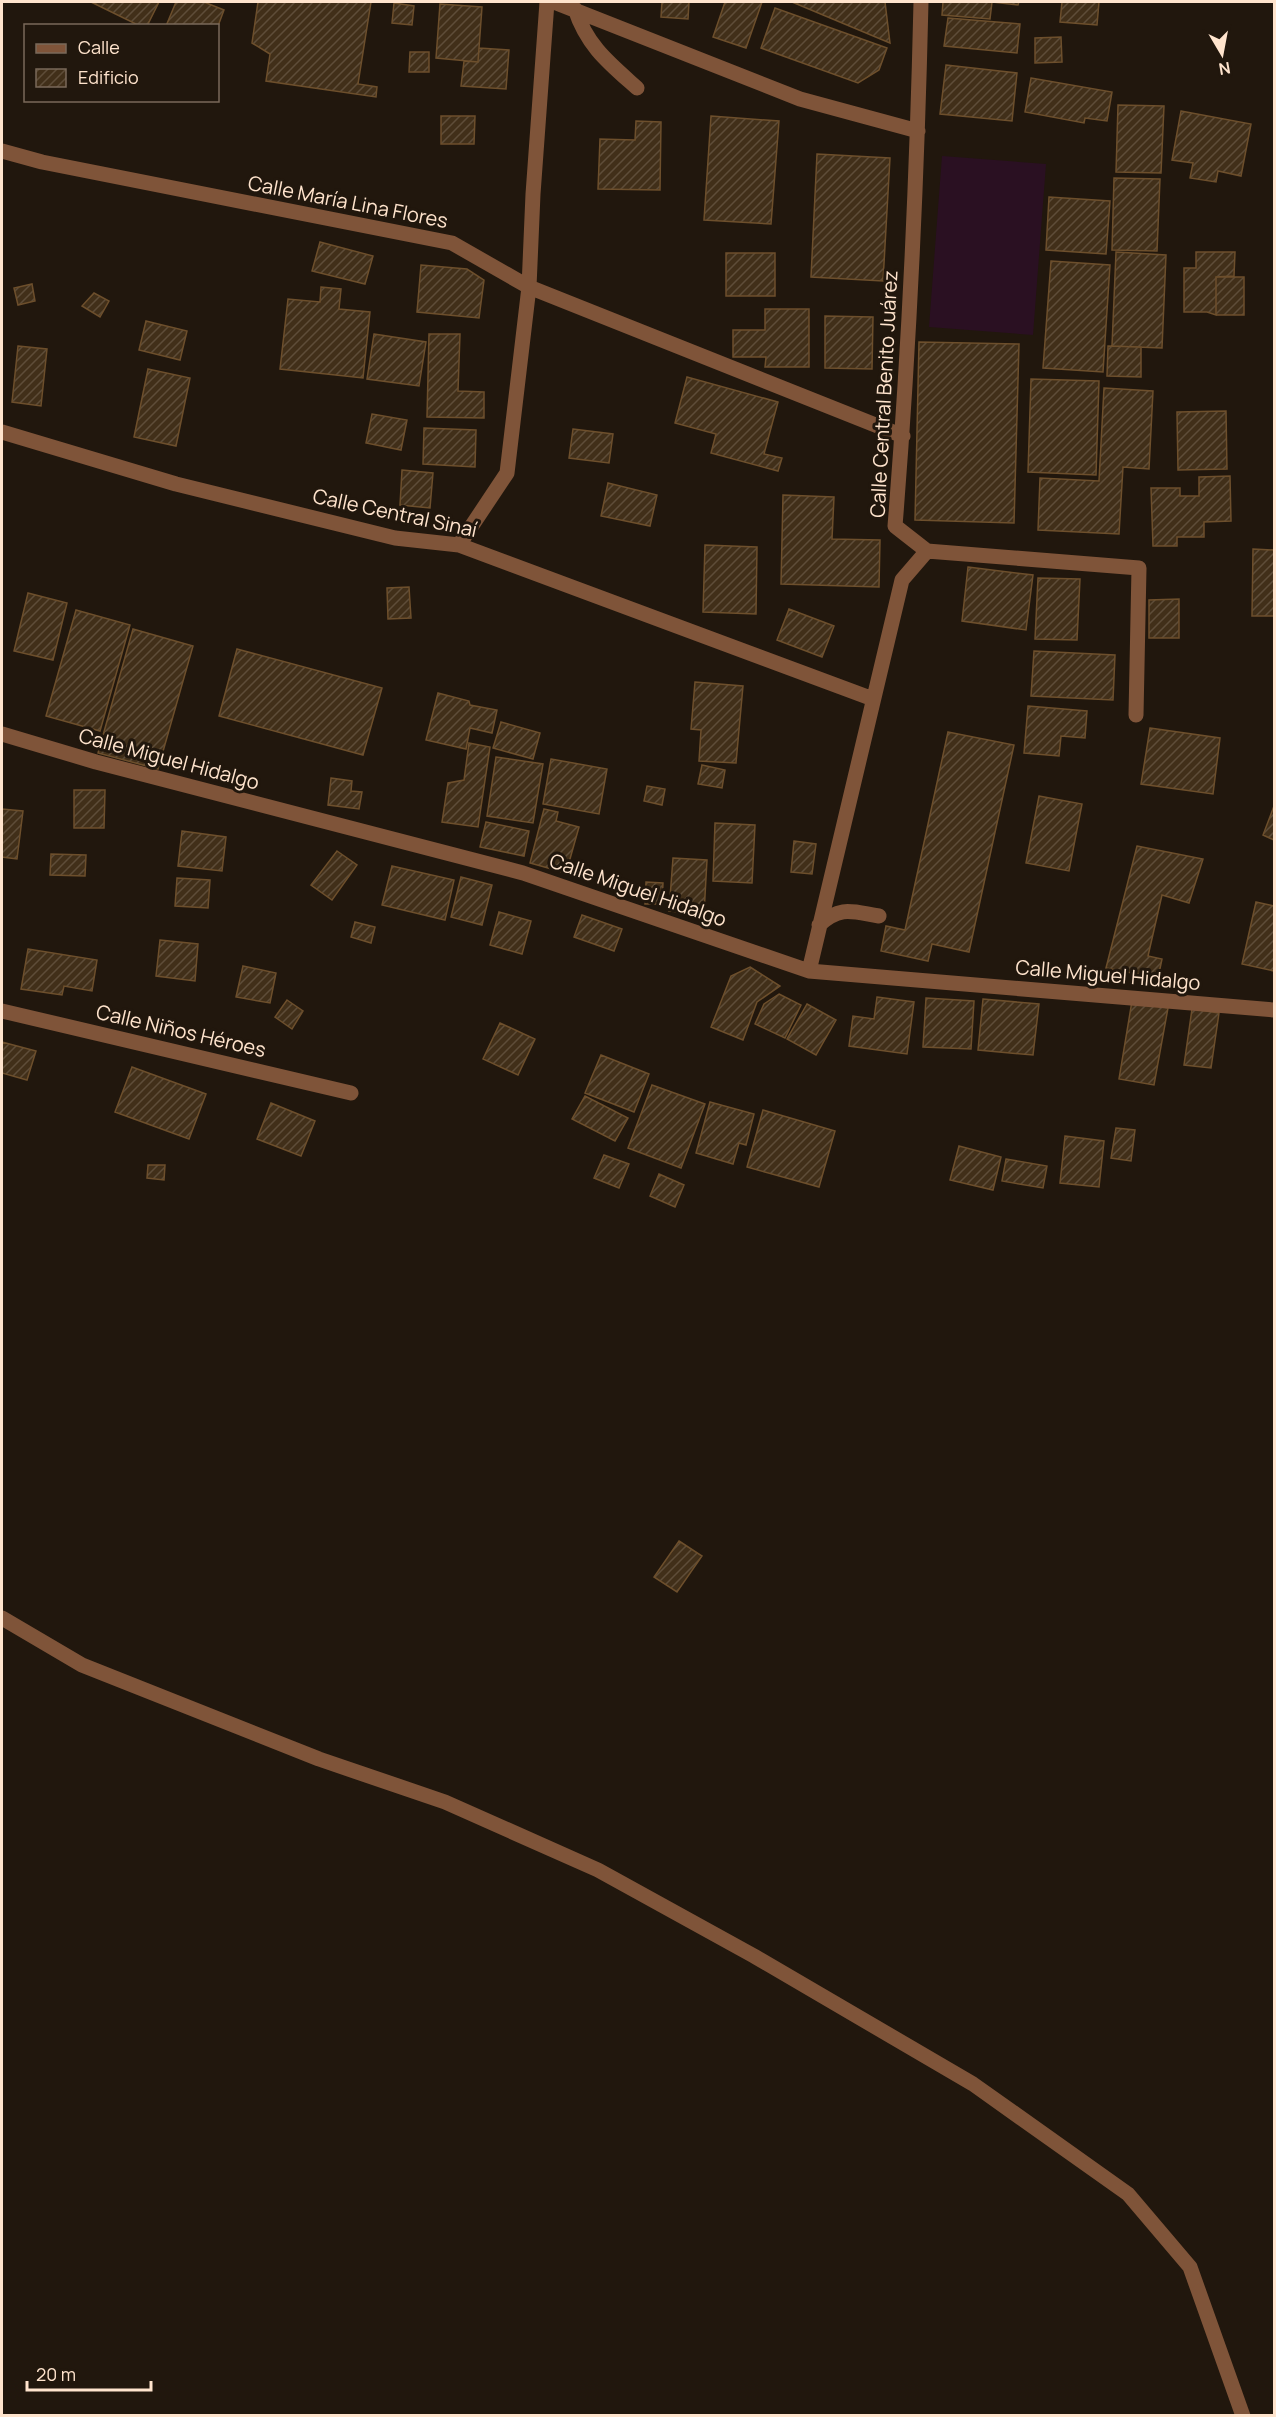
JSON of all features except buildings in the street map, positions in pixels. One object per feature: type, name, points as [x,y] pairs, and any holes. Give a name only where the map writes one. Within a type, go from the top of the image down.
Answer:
[{"type":"street","points":[[459,545],[507,472],[529,287],[532,194],[547,2]]},
{"type":"street","points":[[554,2],[800,99],[918,131]]},
{"type":"street","name":"Calle Central Benito Juárez","points":[[921,2],[918,131],[903,436],[896,526],[927,551]]},
{"type":"street","points":[[575,9],[582,30],[603,57],[637,88]]},
{"type":"street","name":"Calle María Lina Flores","points":[[2,151],[65,167],[452,243],[529,287],[903,436]]},
{"type":"street","name":"Calle Central Sinaí","points":[[2,432],[176,484],[395,538],[459,545],[873,699]]},
{"type":"street","points":[[809,971],[902,580],[927,551],[1139,568],[1136,715]]},
{"type":"street","name":"Calle Miguel Hidalgo","points":[[2,734],[96,762],[523,873],[809,971],[1275,1010]]},
{"type":"street","points":[[819,925],[830,915],[847,911],[879,916]]},
{"type":"street","name":"Calle Niños Héroes","points":[[2,1011],[351,1093]]},
{"type":"street","points":[[2,1618],[82,1665],[319,1759],[445,1802],[598,1870],[754,1956],[973,2084],[1128,2194],[1190,2267],[1243,2415]]},
{"type":"shaded area","points":[[942,156],[1046,164],[1033,335],[929,327]]}]
